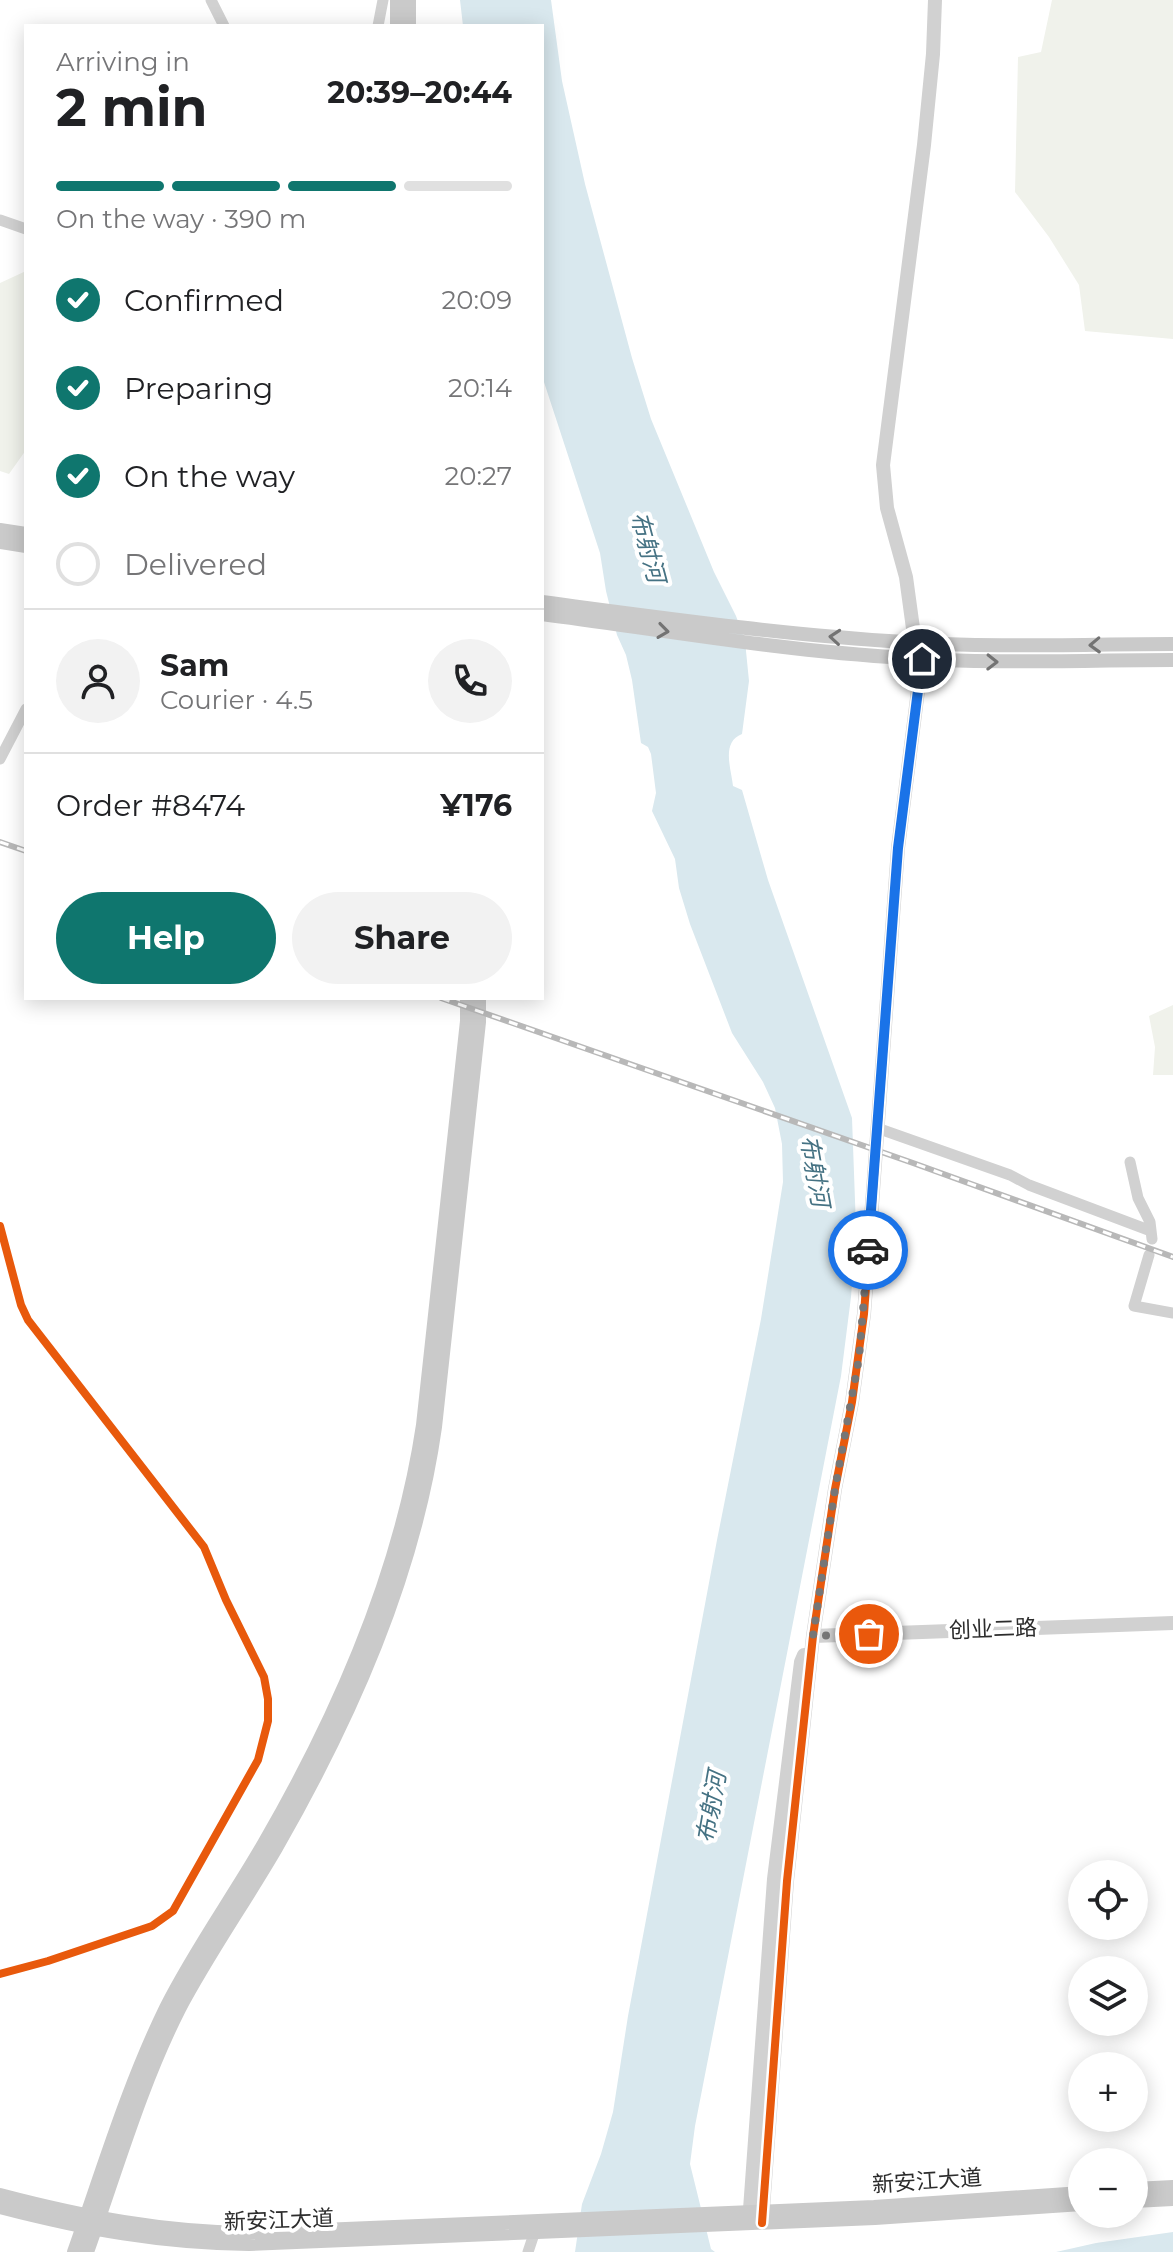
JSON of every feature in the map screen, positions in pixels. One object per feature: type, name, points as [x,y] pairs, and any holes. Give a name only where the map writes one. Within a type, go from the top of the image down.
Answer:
[{"type":"main road","points":[[397,0],[397,24]]},
{"type":"main road","points":[[409,0],[409,24]]},
{"type":"main road","points":[[0,530],[24,534]]},
{"type":"main road","points":[[0,542],[24,546]]},
{"type":"main road","points":[[544,603],[585,614],[775,646],[856,655],[1036,662],[1173,660]]},
{"type":"main road","points":[[544,614],[585,614],[915,643],[1051,646],[1173,644]]},
{"type":"main road","points":[[87,2252],[91,2224],[130,2094],[153,2036],[184,1974],[247,1874],[300,1776],[361,1646],[396,1545],[413,1483],[423,1425],[467,1000]]},
{"type":"main road","points":[[74,2252],[91,2224],[171,2027],[311,1782],[372,1651],[408,1549],[425,1486],[435,1427],[479,1000]]},
{"type":"main road","points":[[1148,2188],[1173,2187]]},
{"type":"main road","name":"新安江大道","points":[[756,2217],[1068,2194]]},
{"type":"main road","name":"新安江大道","points":[[0,2195],[91,2224],[249,2233],[756,2217],[875,2218],[1068,2205]]},
{"type":"main road","points":[[1148,2200],[1173,2199]]},
{"type":"main road","name":"新安江大道","points":[[0,2207],[183,2242],[249,2244],[535,2231],[563,2224]]},
{"type":"street","points":[[211,0],[223,24]]},
{"type":"street","points":[[378,24],[383,0]]},
{"type":"street","points":[[915,643],[906,577],[887,508],[883,465],[924,145],[935,0]]},
{"type":"street","points":[[0,220],[24,228]]},
{"type":"street","points":[[756,2217],[813,1636],[859,1358],[898,848],[922,659]]},
{"type":"street","points":[[0,759],[24,713]]},
{"type":"street","points":[[877,1128],[1010,1175],[1152,1235],[1150,1222],[1138,1198],[1130,1162]]},
{"type":"street","points":[[0,1226],[21,1305],[28,1320],[204,1547],[264,1677],[269,1710],[267,1735],[258,1760],[178,1903],[167,1917],[152,1926],[0,1974]]},
{"type":"street","points":[[1149,1255],[1134,1306],[1173,1313]]},
{"type":"street","name":"创业二路","points":[[813,1636],[1173,1623]]},
{"type":"street","points":[[528,2252],[535,2231]]},
{"type":"shaded area","points":[[1052,0],[1173,0],[1173,339],[1085,331],[1079,285],[1049,237],[1015,192],[1018,57],[1041,52]]},
{"type":"shaded area","points":[[24,272],[24,453],[9,474],[0,471],[0,283]]},
{"type":"shaded area","points":[[1173,1005],[1173,1075],[1153,1075],[1155,1047],[1149,1016]]},
{"type":"water","name":"布射河","points":[[460,0],[551,0],[562,81],[585,184],[632,358],[651,419],[745,641],[749,681],[742,734],[731,743],[729,749],[733,786],[742,790],[768,880],[852,1118],[856,1228],[841,1376],[690,2164],[711,2249],[715,2252],[575,2252],[582,2204],[613,2112],[628,2016],[761,1319],[783,1182],[782,1144],[775,1108],[763,1082],[732,1033],[690,924],[679,888],[675,859],[652,811],[656,793],[651,754],[648,747],[641,743],[632,680],[617,635],[600,553],[544,382],[544,24],[463,24]]},
{"type":"water","points":[[1173,2232],[1173,2252],[1056,2252],[1096,2243]]},
{"type":"railway","points":[[0,842],[24,850]]},
{"type":"railway","points":[[447,1000],[1173,1257]]},
{"type":"cycle path","points":[[762,2223],[787,1881],[813,1636],[864,1314],[898,848],[922,659]]},
{"type":"cycle path","points":[[0,1226],[21,1305],[28,1320],[204,1547],[264,1677],[268,1699],[268,1721],[258,1760],[173,1911],[152,1926],[0,1974]]},
{"type":"way so far","points":[[868,1250],[859,1358],[813,1636],[869,1634]]},
{"type":"route","points":[[868,1250],[898,848],[922,659]]}]
